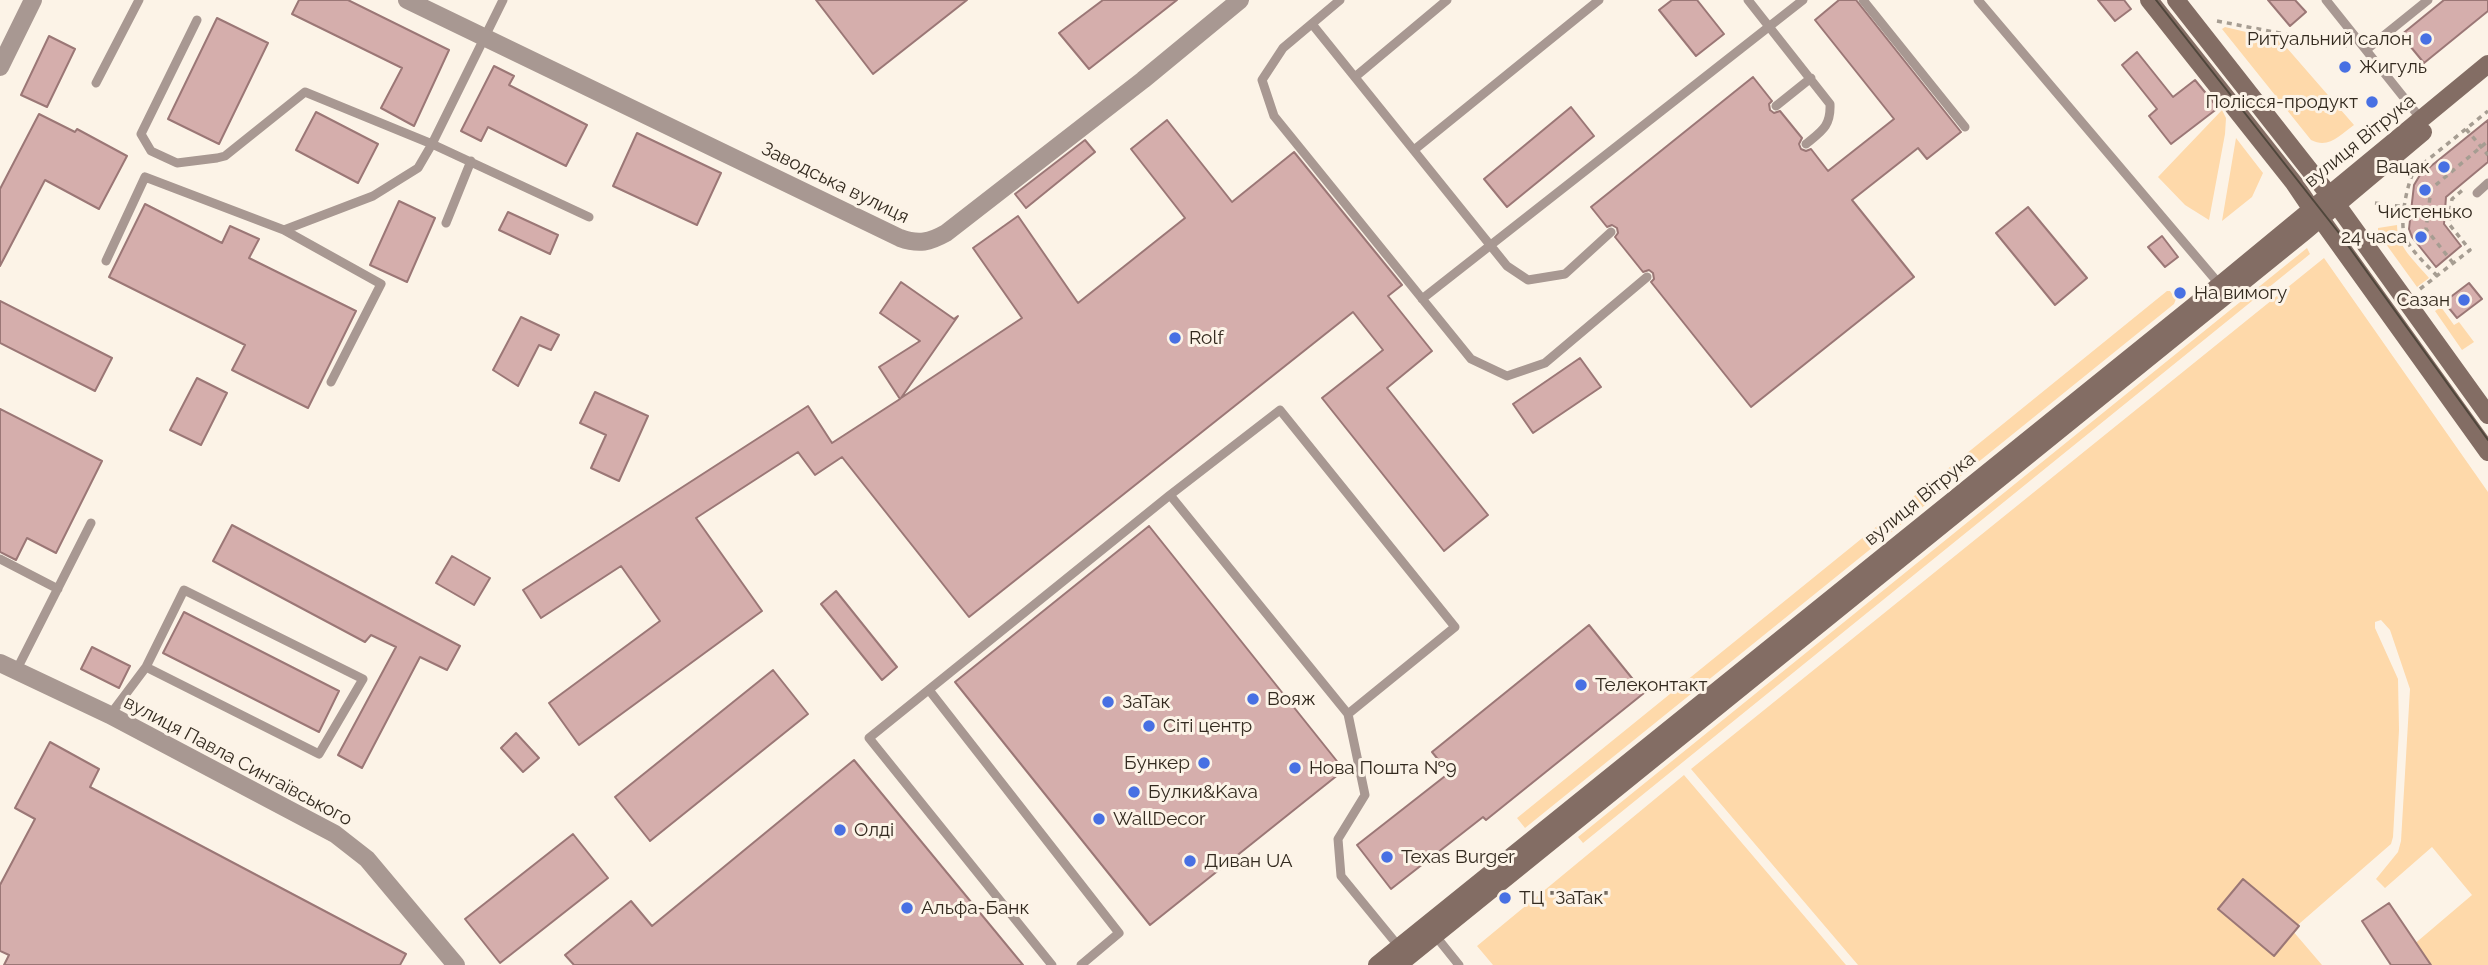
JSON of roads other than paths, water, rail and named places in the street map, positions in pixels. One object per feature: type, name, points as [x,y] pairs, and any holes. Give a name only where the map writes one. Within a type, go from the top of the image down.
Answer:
[{"type":"main road","points":[[2149,0],[2334,237],[2488,452]]},
{"type":"main road","points":[[2176,0],[2333,199],[2488,415]]},
{"type":"main road","name":"вулиця Вітрука","points":[[1431,930],[2316,214],[2421,119],[2488,64]]},
{"type":"main road","name":"вулиця Вітрука","points":[[2333,199],[2488,79]]},
{"type":"main road","name":"вулиця Вітрука","points":[[1377,965],[1401,956],[2220,285],[2316,214]]},
{"type":"street","points":[[0,67],[33,0]]},
{"type":"street","name":"Заводська вулиця","points":[[407,0],[900,238],[917,243],[927,242],[946,233],[1143,80],[1240,0]]},
{"type":"street","name":"вулиця Павла Сингаївського","points":[[0,663],[110,715],[335,834],[368,859],[456,965]]},
{"type":"lane","points":[[96,83],[139,0]]},
{"type":"lane","points":[[284,230],[373,196],[418,169],[503,0]]},
{"type":"lane","points":[[1340,0],[1283,48],[1262,80],[1274,116],[1471,359],[1507,376],[1545,363],[1647,277]]},
{"type":"lane","points":[[1355,77],[1447,0]]},
{"type":"lane","points":[[1413,150],[1599,0]]},
{"type":"lane","points":[[1748,0],[1830,104],[1830,118],[1824,129],[1806,144]]},
{"type":"lane","points":[[1422,299],[1803,0]]},
{"type":"lane","points":[[1863,0],[1965,127]]},
{"type":"lane","points":[[1978,0],[2220,285]]},
{"type":"lane","points":[[2326,0],[2421,119]]},
{"type":"lane","points":[[2366,50],[2423,2]]},
{"type":"lane","points":[[197,20],[141,134],[151,151],[177,163],[225,156],[305,92],[471,161],[589,217]]},
{"type":"lane","points":[[1312,23],[1507,266],[1528,280],[1565,274],[1611,232]]},
{"type":"lane","points":[[1776,106],[1811,78]]},
{"type":"lane","points":[[446,223],[471,161]]},
{"type":"lane","points":[[106,261],[145,177],[284,230],[381,284],[331,382]]},
{"type":"lane","points":[[2477,193],[2488,183]]},
{"type":"lane","points":[[1052,965],[869,738],[1170,495],[1280,410],[1455,626],[1348,714]]},
{"type":"lane","points":[[1170,495],[1348,714],[1366,795],[1338,839],[1341,876],[1401,956]]},
{"type":"lane","points":[[16,671],[91,523]]},
{"type":"lane","points":[[0,559],[58,589]]},
{"type":"lane","points":[[110,715],[146,667],[184,590],[363,679],[319,754],[146,667]]},
{"type":"lane","points":[[929,690],[1119,933],[1081,965]]},
{"type":"lane","points":[[1431,930],[1459,965]]},
{"type":"tram line","points":[[2156,0],[2339,233],[2488,440]]},
{"type":"place","name":"Ритуальний салон","points":[[2426,39]]},
{"type":"place","name":"Жигуль","points":[[2345,67]]},
{"type":"place","name":"Полісся-продукт","points":[[2372,102]]},
{"type":"place","name":"Вацак","points":[[2444,167]]},
{"type":"place","name":"Чистенько","points":[[2425,190]]},
{"type":"place","name":"24 часа","points":[[2421,237]]},
{"type":"place","name":"На вимогу","points":[[2180,293]]},
{"type":"place","name":"Сазан","points":[[2464,300]]},
{"type":"place","name":"Rolf","points":[[1175,338]]},
{"type":"place","name":"Телеконтакт","points":[[1581,685]]},
{"type":"place","name":"Вояж","points":[[1253,699]]},
{"type":"place","name":"ЗаТак","points":[[1108,702]]},
{"type":"place","name":"Сіті центр","points":[[1149,726]]},
{"type":"place","name":"Бункер","points":[[1204,763]]},
{"type":"place","name":"Нова Пошта №9","points":[[1295,768]]},
{"type":"place","name":"Булки&Kava","points":[[1134,792]]},
{"type":"place","name":"WallDecor","points":[[1099,819]]},
{"type":"place","name":"Олді","points":[[840,830]]},
{"type":"place","name":"Texas Burger","points":[[1387,857]]},
{"type":"place","name":"Диван UA","points":[[1190,861]]},
{"type":"place","name":"ТЦ \"ЗаТак\"","points":[[1505,898]]},
{"type":"place","name":"Альфа-Банк","points":[[907,908]]}]
